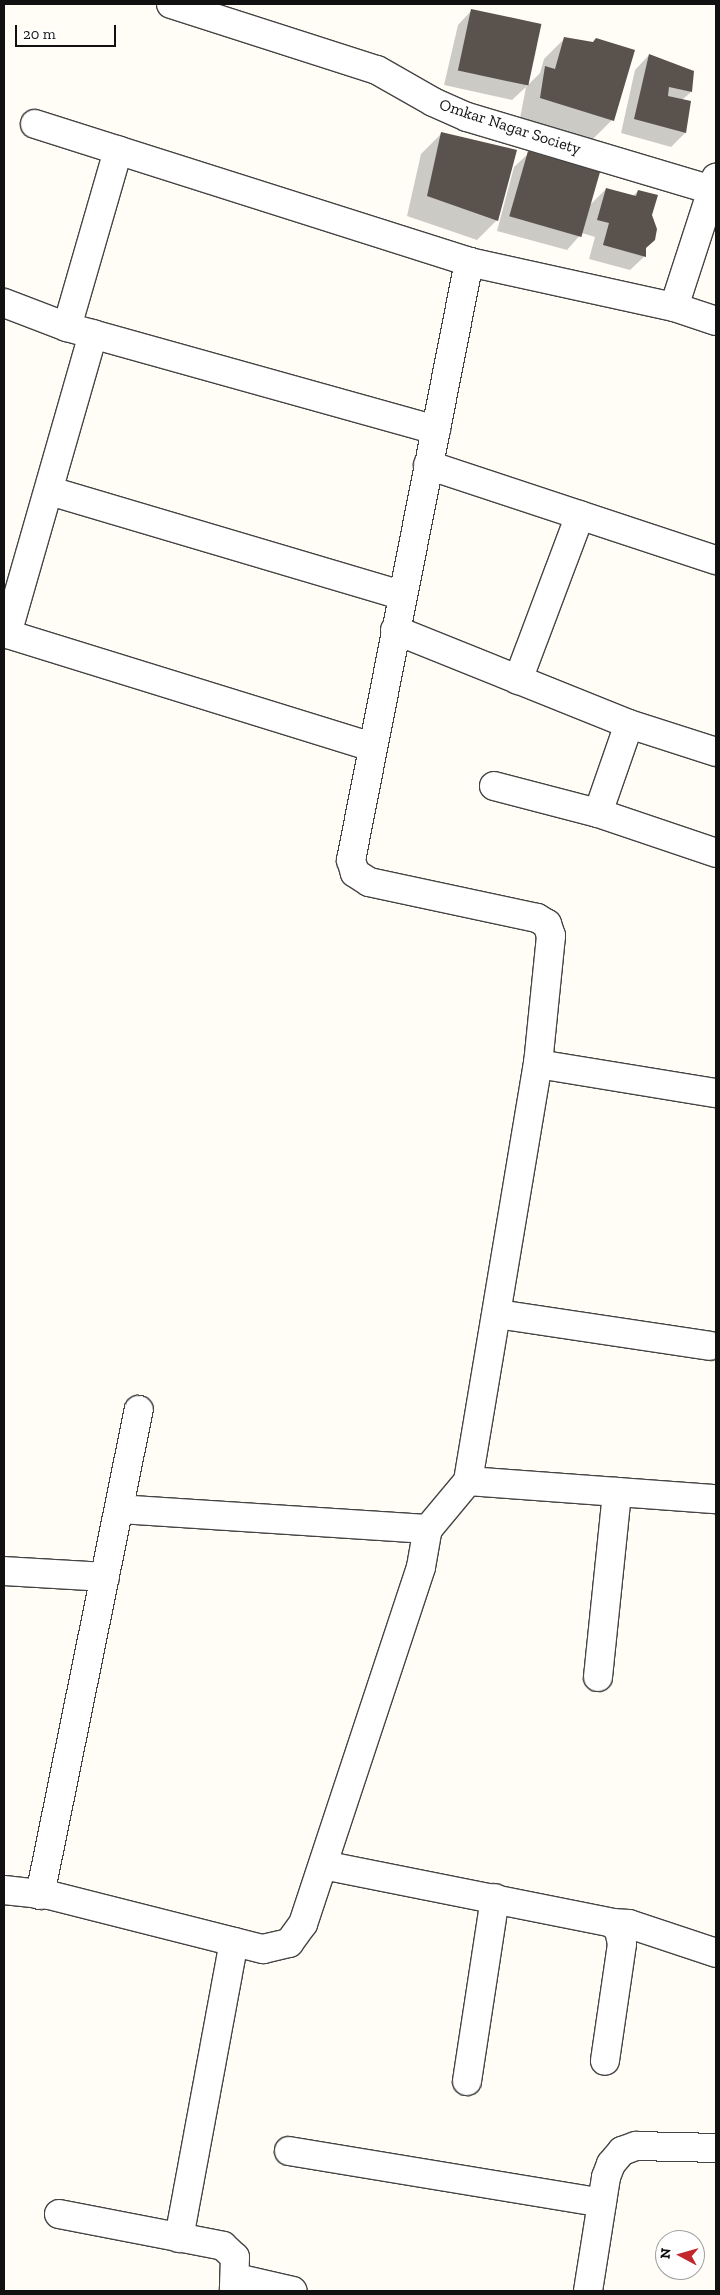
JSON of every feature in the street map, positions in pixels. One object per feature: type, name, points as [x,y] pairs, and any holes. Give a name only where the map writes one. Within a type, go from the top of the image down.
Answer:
[{"type":"street","name":"Omkar Nagar Society","points":[[171,4],[377,70],[433,102],[467,117],[714,184]]},
{"type":"street","points":[[35,124],[469,262],[674,307],[716,320]]},
{"type":"street","points":[[118,150],[80,331],[50,491],[6,633],[372,747]]},
{"type":"street","points":[[674,307],[714,184]]},
{"type":"street","points":[[4,1890],[40,1894],[263,1949],[289,1943],[304,1924],[421,1567],[428,1529],[468,1481],[538,1064],[551,936],[547,924],[537,918],[369,882],[355,873],[351,860],[469,262]]},
{"type":"street","points":[[4,303],[80,331],[436,430]]},
{"type":"street","points":[[428,465],[716,560]]},
{"type":"street","points":[[50,491],[402,595]]},
{"type":"street","points":[[518,680],[580,515]]},
{"type":"street","points":[[395,630],[629,724],[716,752]]},
{"type":"street","points":[[598,813],[629,724]]},
{"type":"street","points":[[494,786],[598,813],[716,853]]},
{"type":"street","points":[[538,1064],[716,1093]]},
{"type":"street","points":[[497,1314],[710,1346]]},
{"type":"street","points":[[40,1894],[139,1410]]},
{"type":"street","points":[[468,1481],[716,1499]]},
{"type":"street","points":[[598,1677],[617,1492]]},
{"type":"street","points":[[119,1509],[428,1529]]},
{"type":"street","points":[[4,1571],[105,1577]]},
{"type":"street","points":[[323,1865],[612,1923],[629,1924],[716,1953]]},
{"type":"street","points":[[467,2081],[495,1898]]},
{"type":"street","points":[[605,2061],[622,1944],[620,1930],[612,1923]]},
{"type":"street","points":[[179,2238],[234,1942]]},
{"type":"street","points":[[588,2291],[606,2178],[611,2164],[622,2151],[636,2146],[716,2148]]},
{"type":"street","points":[[289,2152],[602,2203]]},
{"type":"street","points":[[59,2214],[230,2250],[235,2257],[235,2285],[293,2291]]},
{"type":"building","points":[[471,9],[541,24],[528,86],[458,71]]},
{"type":"building","points":[[564,37],[593,42],[596,38],[635,50],[614,121],[540,98],[545,66],[555,69]]},
{"type":"building","points":[[649,54],[694,71],[692,92],[669,87],[668,96],[691,101],[686,133],[634,119]]},
{"type":"building","points":[[441,132],[517,150],[498,221],[427,196]]},
{"type":"building","points":[[528,151],[600,172],[581,237],[509,216]]},
{"type":"building","points":[[606,188],[636,196],[638,190],[658,195],[652,215],[657,229],[655,240],[646,248],[646,257],[603,245],[609,223],[597,220]]}]
